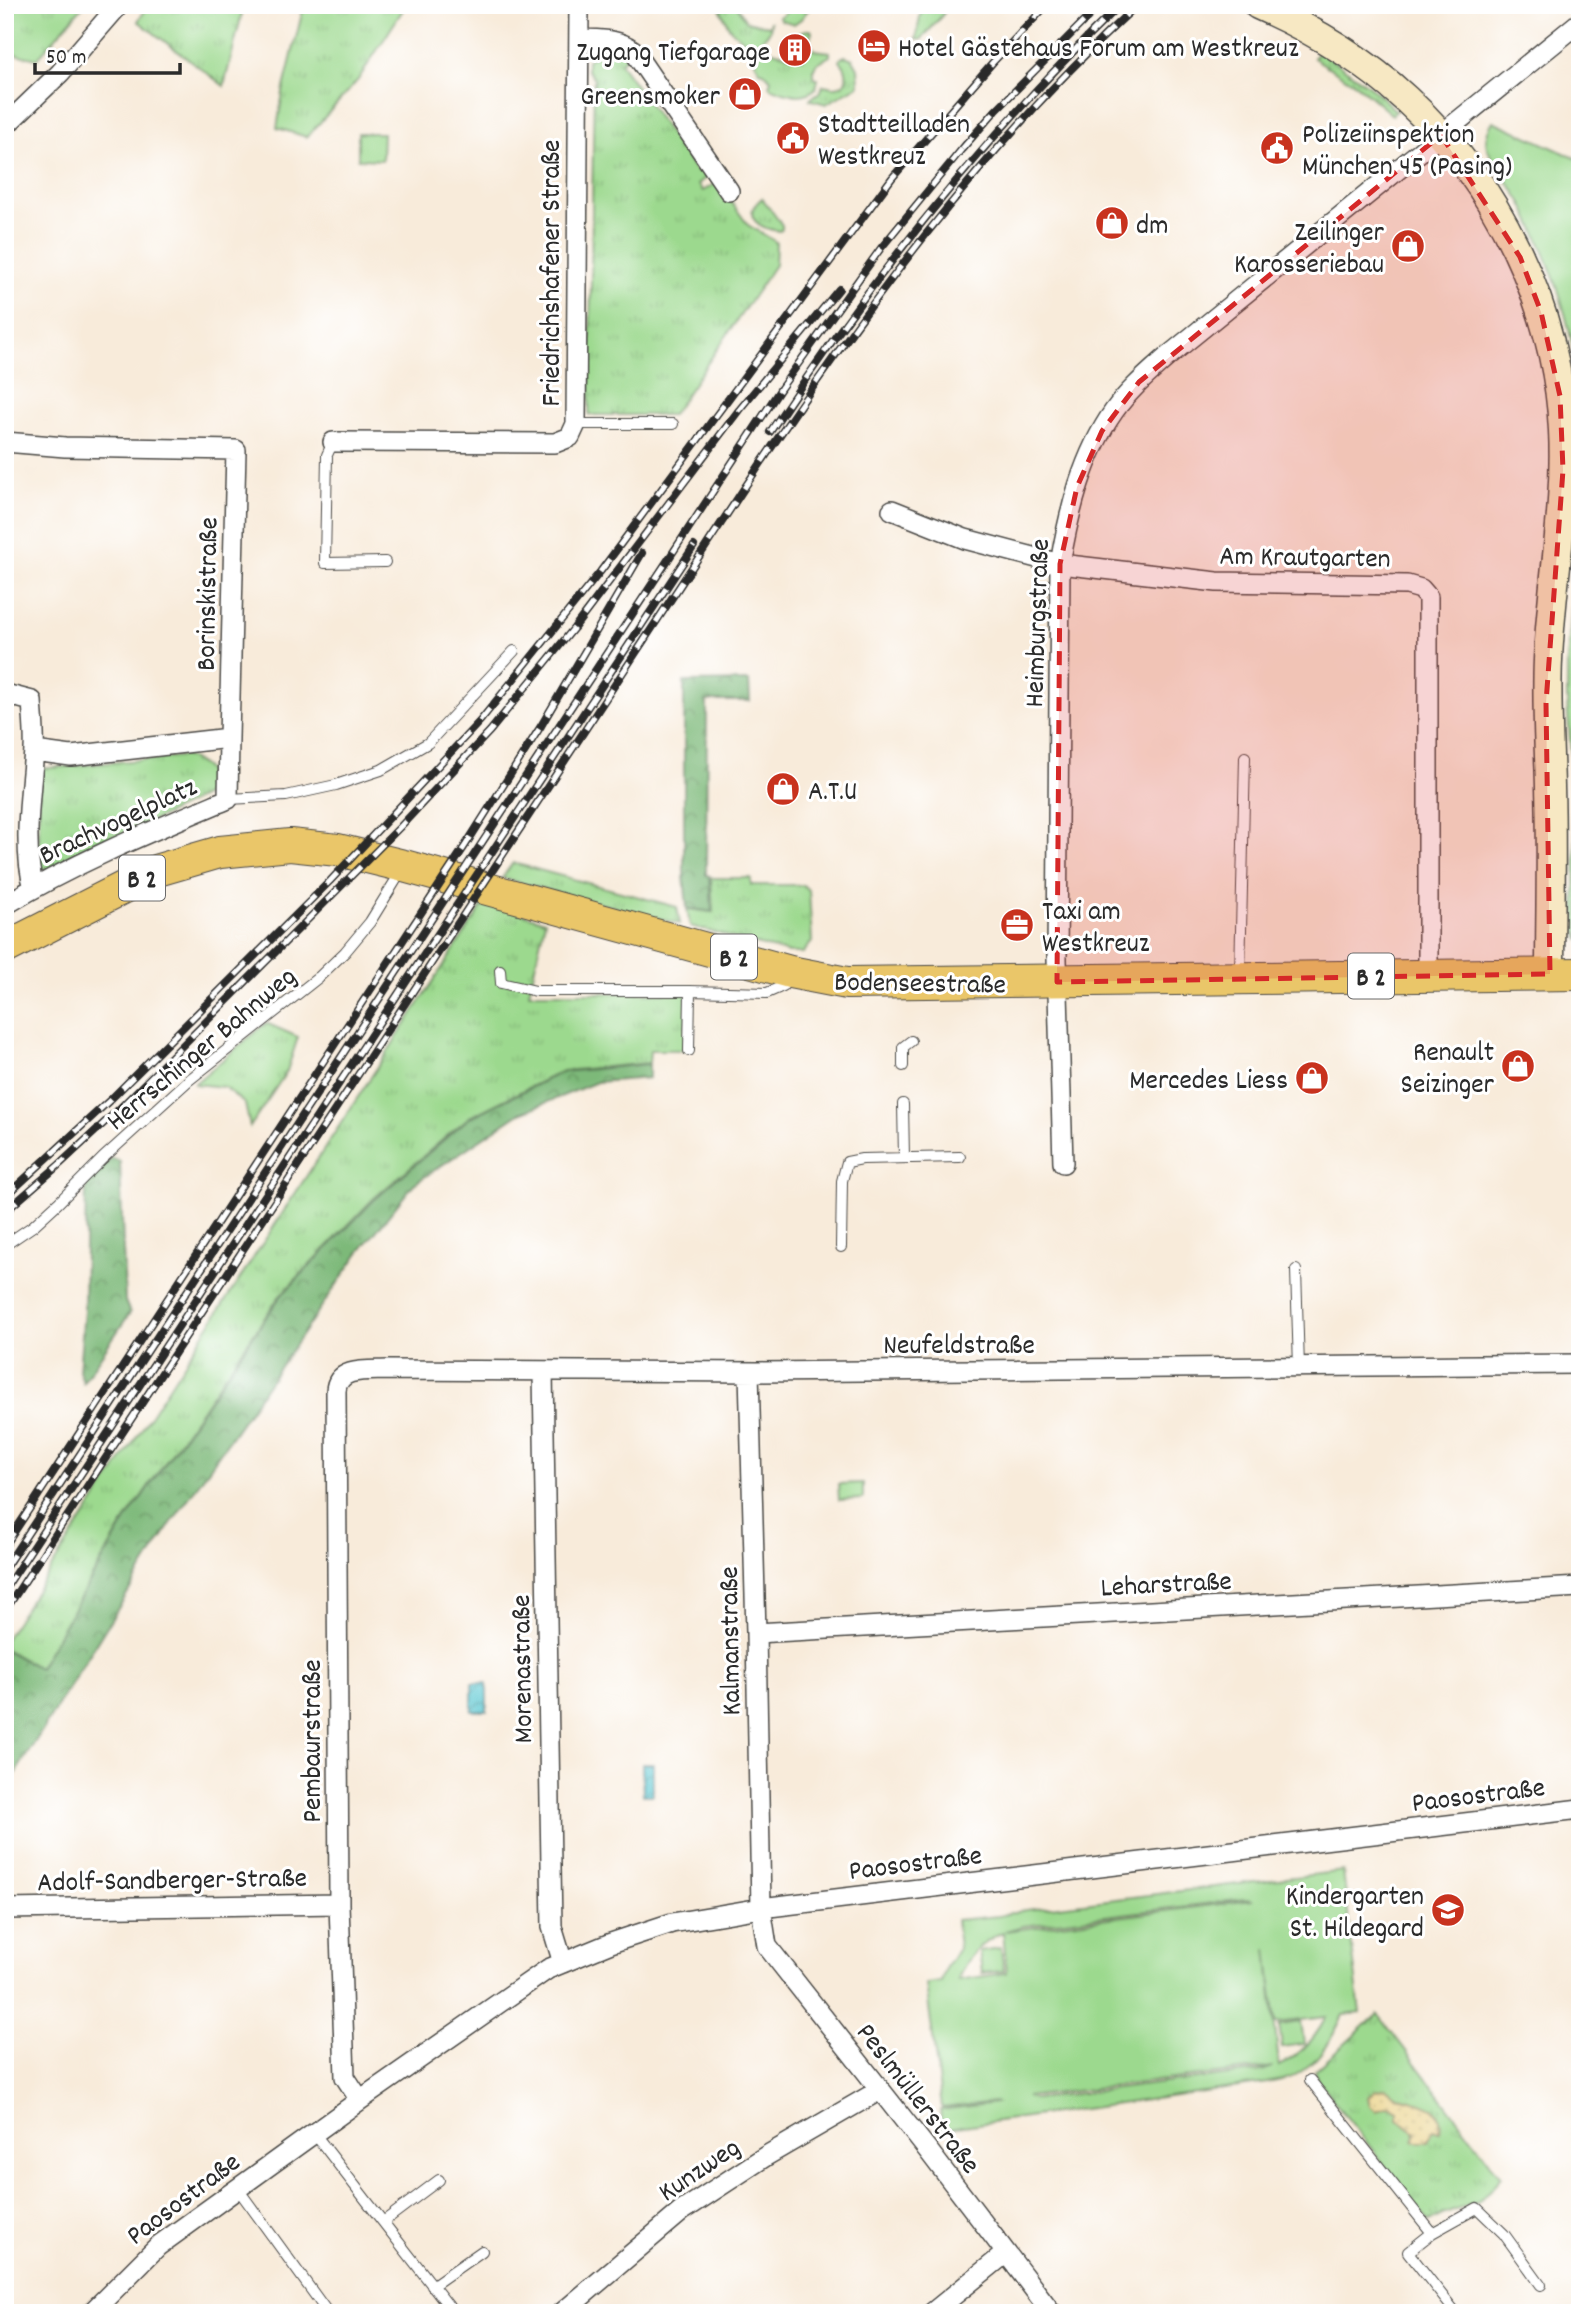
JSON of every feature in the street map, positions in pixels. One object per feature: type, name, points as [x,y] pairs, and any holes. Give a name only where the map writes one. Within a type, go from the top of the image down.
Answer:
[{"type":"main road","points":[[1258,5],[1336,46],[1363,65],[1405,98],[1441,135],[1494,209],[1520,257],[1541,312],[1560,396],[1563,432],[1563,470],[1546,703],[1551,818],[1565,974]]},
{"type":"main road","name":"Bodenseestraße","points":[[5,948],[158,870],[220,852],[290,845],[338,850],[404,866],[790,972],[824,980],[872,985],[1565,974]]},
{"type":"street","points":[[5,126],[60,73],[119,5]]},
{"type":"street","name":"Friedrichshafener Straße","points":[[333,442],[555,443],[570,437],[576,424],[579,5]]},
{"type":"street","name":"Heimburgstraße","points":[[1063,1163],[1057,982],[1060,564],[1065,531],[1077,487],[1102,431],[1114,411],[1139,382],[1580,22]]},
{"type":"street","points":[[579,39],[611,40],[633,50],[730,191]]},
{"type":"street","name":"Borinskistraße","points":[[5,442],[65,447],[236,450],[229,738]]},
{"type":"street","name":"Am Krautgarten","points":[[892,510],[965,539],[1060,564],[1217,582],[1407,585],[1421,589],[1429,597],[1428,975]]},
{"type":"street","name":"Brachvogelplatz","points":[[5,694],[32,701],[34,751],[30,769],[29,829],[30,874],[34,888],[104,851],[228,799],[229,738],[71,757],[34,751]]},
{"type":"street","points":[[5,905],[34,888]]},
{"type":"street","name":"Neufeldstraße","points":[[340,1377],[364,1371],[749,1372],[1580,1364]]},
{"type":"street","name":"Morenastraße","points":[[543,1371],[552,1927],[563,1963]]},
{"type":"street","name":"Kalmanstraße","points":[[749,1372],[761,1909]]},
{"type":"street","name":"Pembaurstraße","points":[[340,1377],[336,1384],[339,1904],[345,2077],[359,2100]]},
{"type":"street","name":"Leharstraße","points":[[756,1633],[1580,1587]]},
{"type":"street","name":"Paosostraße","points":[[98,2310],[158,2246],[359,2100],[548,1969],[611,1943],[672,1923],[761,1909],[1580,1809]]},
{"type":"street","name":"Adolf-Sandberger-Straße","points":[[5,1909],[339,1904]]},
{"type":"street","name":"Peslmüllerstraße","points":[[761,1909],[767,1946],[1052,2313]]},
{"type":"street","name":"Kunzweg","points":[[562,2313],[682,2211],[766,2156],[880,2090]]},
{"type":"street","points":[[932,2313],[1006,2253]]},
{"type":"lane","points":[[576,424],[673,424]]},
{"type":"lane","points":[[333,442],[327,455],[325,563],[385,562]]},
{"type":"lane","points":[[228,799],[286,796],[336,785],[382,770],[428,744],[514,651]]},
{"type":"lane","points":[[1240,978],[1245,757]]},
{"type":"lane","name":"Herrschinger Bahnweg","points":[[5,1245],[33,1226],[189,1080],[337,961],[370,922],[404,866]]},
{"type":"lane","points":[[500,970],[501,983],[536,991],[767,993],[783,986],[790,972]]},
{"type":"lane","points":[[689,1051],[690,991]]},
{"type":"lane","points":[[903,1066],[903,1047],[911,1041]]},
{"type":"lane","points":[[904,1104],[904,1157]]},
{"type":"lane","points":[[841,1247],[842,1181],[847,1162],[904,1157],[960,1157]]},
{"type":"lane","points":[[1296,1269],[1299,1368]]},
{"type":"lane","points":[[1310,2080],[1432,2233]]},
{"type":"lane","points":[[314,2133],[454,2313]]},
{"type":"lane","points":[[383,2222],[439,2180]]},
{"type":"lane","points":[[238,2189],[328,2313]]},
{"type":"lane","points":[[1456,2313],[1408,2252],[1432,2233],[1478,2208],[1504,2234],[1541,2285]]},
{"type":"lane","points":[[432,2286],[482,2251]]},
{"type":"highlighted area","points":[[1441,135],[1520,257],[1541,312],[1560,396],[1563,470],[1546,703],[1550,974],[1057,982],[1060,564],[1077,487],[1102,431],[1139,382]]},
{"type":"green space","points":[[5,5],[84,5],[37,59],[5,52]]},
{"type":"green space","points":[[149,5],[244,5],[224,86],[138,21]]},
{"type":"green space","points":[[304,5],[406,5],[358,80],[307,137],[277,128]]},
{"type":"green space","points":[[718,5],[736,5],[746,21],[769,26],[771,21],[770,31],[759,43],[747,43],[730,29]]},
{"type":"green space","points":[[796,5],[812,5],[794,24],[781,20],[779,17]]},
{"type":"green space","points":[[922,6],[941,7],[944,13],[923,38],[916,39]]},
{"type":"green space","points":[[806,30],[812,32],[809,40],[814,50],[830,52],[830,56],[816,64],[813,70],[815,79],[818,79],[816,88],[800,95],[771,88],[771,80],[760,71],[755,62],[759,52],[766,49],[803,59],[806,41],[788,38]]},
{"type":"green space","points":[[610,48],[622,51],[626,58],[620,63],[697,172],[702,168],[708,176],[698,184],[703,191],[717,182],[748,225],[776,242],[775,265],[672,415],[589,415],[594,78],[587,70],[587,60]]},
{"type":"green space","points":[[1319,50],[1373,89],[1396,111],[1392,115],[1357,85],[1314,58]]},
{"type":"green space","points":[[845,56],[853,59],[858,68],[859,85],[826,104],[810,99],[821,91],[823,85],[834,87],[843,84],[846,73],[840,61]]},
{"type":"green space","points":[[1493,121],[1580,160],[1580,387],[1566,317],[1544,252],[1524,207],[1487,147],[1487,134]]},
{"type":"green space","points":[[358,133],[383,133],[382,160],[358,159]]},
{"type":"green space","points":[[762,198],[782,225],[780,231],[765,228],[752,216]]},
{"type":"green space","points":[[1580,519],[1580,941],[1575,928],[1576,813],[1567,703],[1567,661]]},
{"type":"green space","points":[[749,681],[750,701],[707,701],[706,875],[710,876],[712,912],[687,908],[684,876],[684,682]]},
{"type":"green space","points":[[185,756],[198,762],[209,773],[212,792],[49,872],[39,866],[39,769]]},
{"type":"green space","points":[[513,863],[677,907],[680,924],[502,878]]},
{"type":"green space","points":[[711,878],[751,878],[751,885],[803,885],[809,891],[812,942],[803,953],[789,953],[690,926],[687,909],[713,912]]},
{"type":"green space","points":[[485,902],[545,921],[529,993],[684,993],[688,998],[685,1050],[650,1050],[649,1063],[562,1071],[469,1117],[373,1199],[279,1297],[126,1519],[39,1668],[5,1649],[5,1639]]},
{"type":"green space","points":[[266,1023],[298,1037],[287,1071],[250,1127],[245,1104],[224,1087],[194,1084]]},
{"type":"green space","points":[[649,1064],[649,1078],[597,1082],[518,1114],[414,1184],[358,1254],[170,1525],[5,1790],[5,1650],[39,1668],[126,1520],[280,1297],[374,1200],[469,1118],[562,1072]]},
{"type":"green space","points":[[112,1158],[120,1161],[125,1301],[130,1313],[83,1382],[79,1371],[84,1310],[86,1181]]},
{"type":"green space","points":[[863,1483],[863,1499],[839,1500],[838,1484]]},
{"type":"green space","points":[[1343,1871],[1360,2013],[1343,2015],[1318,2057],[1294,2076],[1285,2079],[942,2129],[940,2110],[996,2103],[942,2108],[926,1984],[941,1982],[946,1967],[959,1948],[956,1920],[999,1916],[1018,1911]],"holes":[[[1245,1899],[1253,1900],[1005,1931],[1023,1926]],[[1003,1932],[1007,1973],[958,1980],[970,1958],[981,1945]],[[1267,1949],[1276,2023],[1326,2017],[1307,2045],[1279,2066]],[[1273,2067],[1262,2071],[1035,2099],[1026,2097]]]},
{"type":"green space","points":[[1001,1948],[1004,1971],[982,1973],[979,1951]]},
{"type":"green space","points":[[1378,2014],[1501,2177],[1479,2202],[1429,2222],[1320,2083],[1315,2071]]},
{"type":"green space","points":[[1301,2022],[1304,2044],[1282,2047],[1279,2025]]},
{"type":"sand","points":[[1386,2088],[1398,2096],[1435,2110],[1439,2115],[1440,2132],[1434,2130],[1428,2141],[1414,2141],[1415,2132],[1398,2119],[1398,2111],[1389,2106],[1376,2111],[1370,2106],[1368,2097],[1374,2091]]},
{"type":"water","points":[[472,1683],[487,1683],[487,1711],[472,1711]]},
{"type":"water","points":[[642,1764],[653,1764],[653,1795],[643,1795]]},
{"type":"railway","points":[[5,1197],[110,1100],[330,881],[480,721],[600,572],[892,178],[993,62],[1047,5]]},
{"type":"railway","points":[[962,149],[996,110],[1100,5]]},
{"type":"railway","points":[[770,432],[849,318],[933,209],[1023,104],[1120,5]]},
{"type":"railway","points":[[5,1611],[743,490],[832,360],[925,236],[974,176],[1025,117],[1137,5]]},
{"type":"railway","points":[[5,1568],[781,388],[881,248],[966,144]]},
{"type":"railway","points":[[5,1212],[118,1110],[400,827],[490,731],[574,628],[739,410],[839,289]]},
{"type":"railway","points":[[5,1589],[694,546]]},
{"type":"railway","points":[[5,1546],[465,846],[541,726],[642,553]]},
{"type":"place","name":"Hotel Gästehaus Forum am Westkreuz","points":[[874,46]]},
{"type":"place","name":"Zugang Tiefgarage","points":[[795,50]]},
{"type":"place","name":"Greensmoker","points":[[745,94]]},
{"type":"place","name":"Stadtteilladen Westkreuz","points":[[793,138]]},
{"type":"place","name":"Polizeiinspektion München 45 (Pasing)","points":[[1277,148]]},
{"type":"place","name":"dm","points":[[1112,223]]},
{"type":"place","name":"Zeilinger Karosseriebau","points":[[1408,246]]},
{"type":"place","name":"A.T.U","points":[[783,789]]},
{"type":"place","name":"Taxi am Westkreuz","points":[[1017,925]]},
{"type":"place","name":"Renault Seizinger","points":[[1518,1066]]},
{"type":"place","name":"Mercedes Liess","points":[[1312,1078]]},
{"type":"place","name":"Kindergarten St. Hildegard","points":[[1448,1910]]}]
